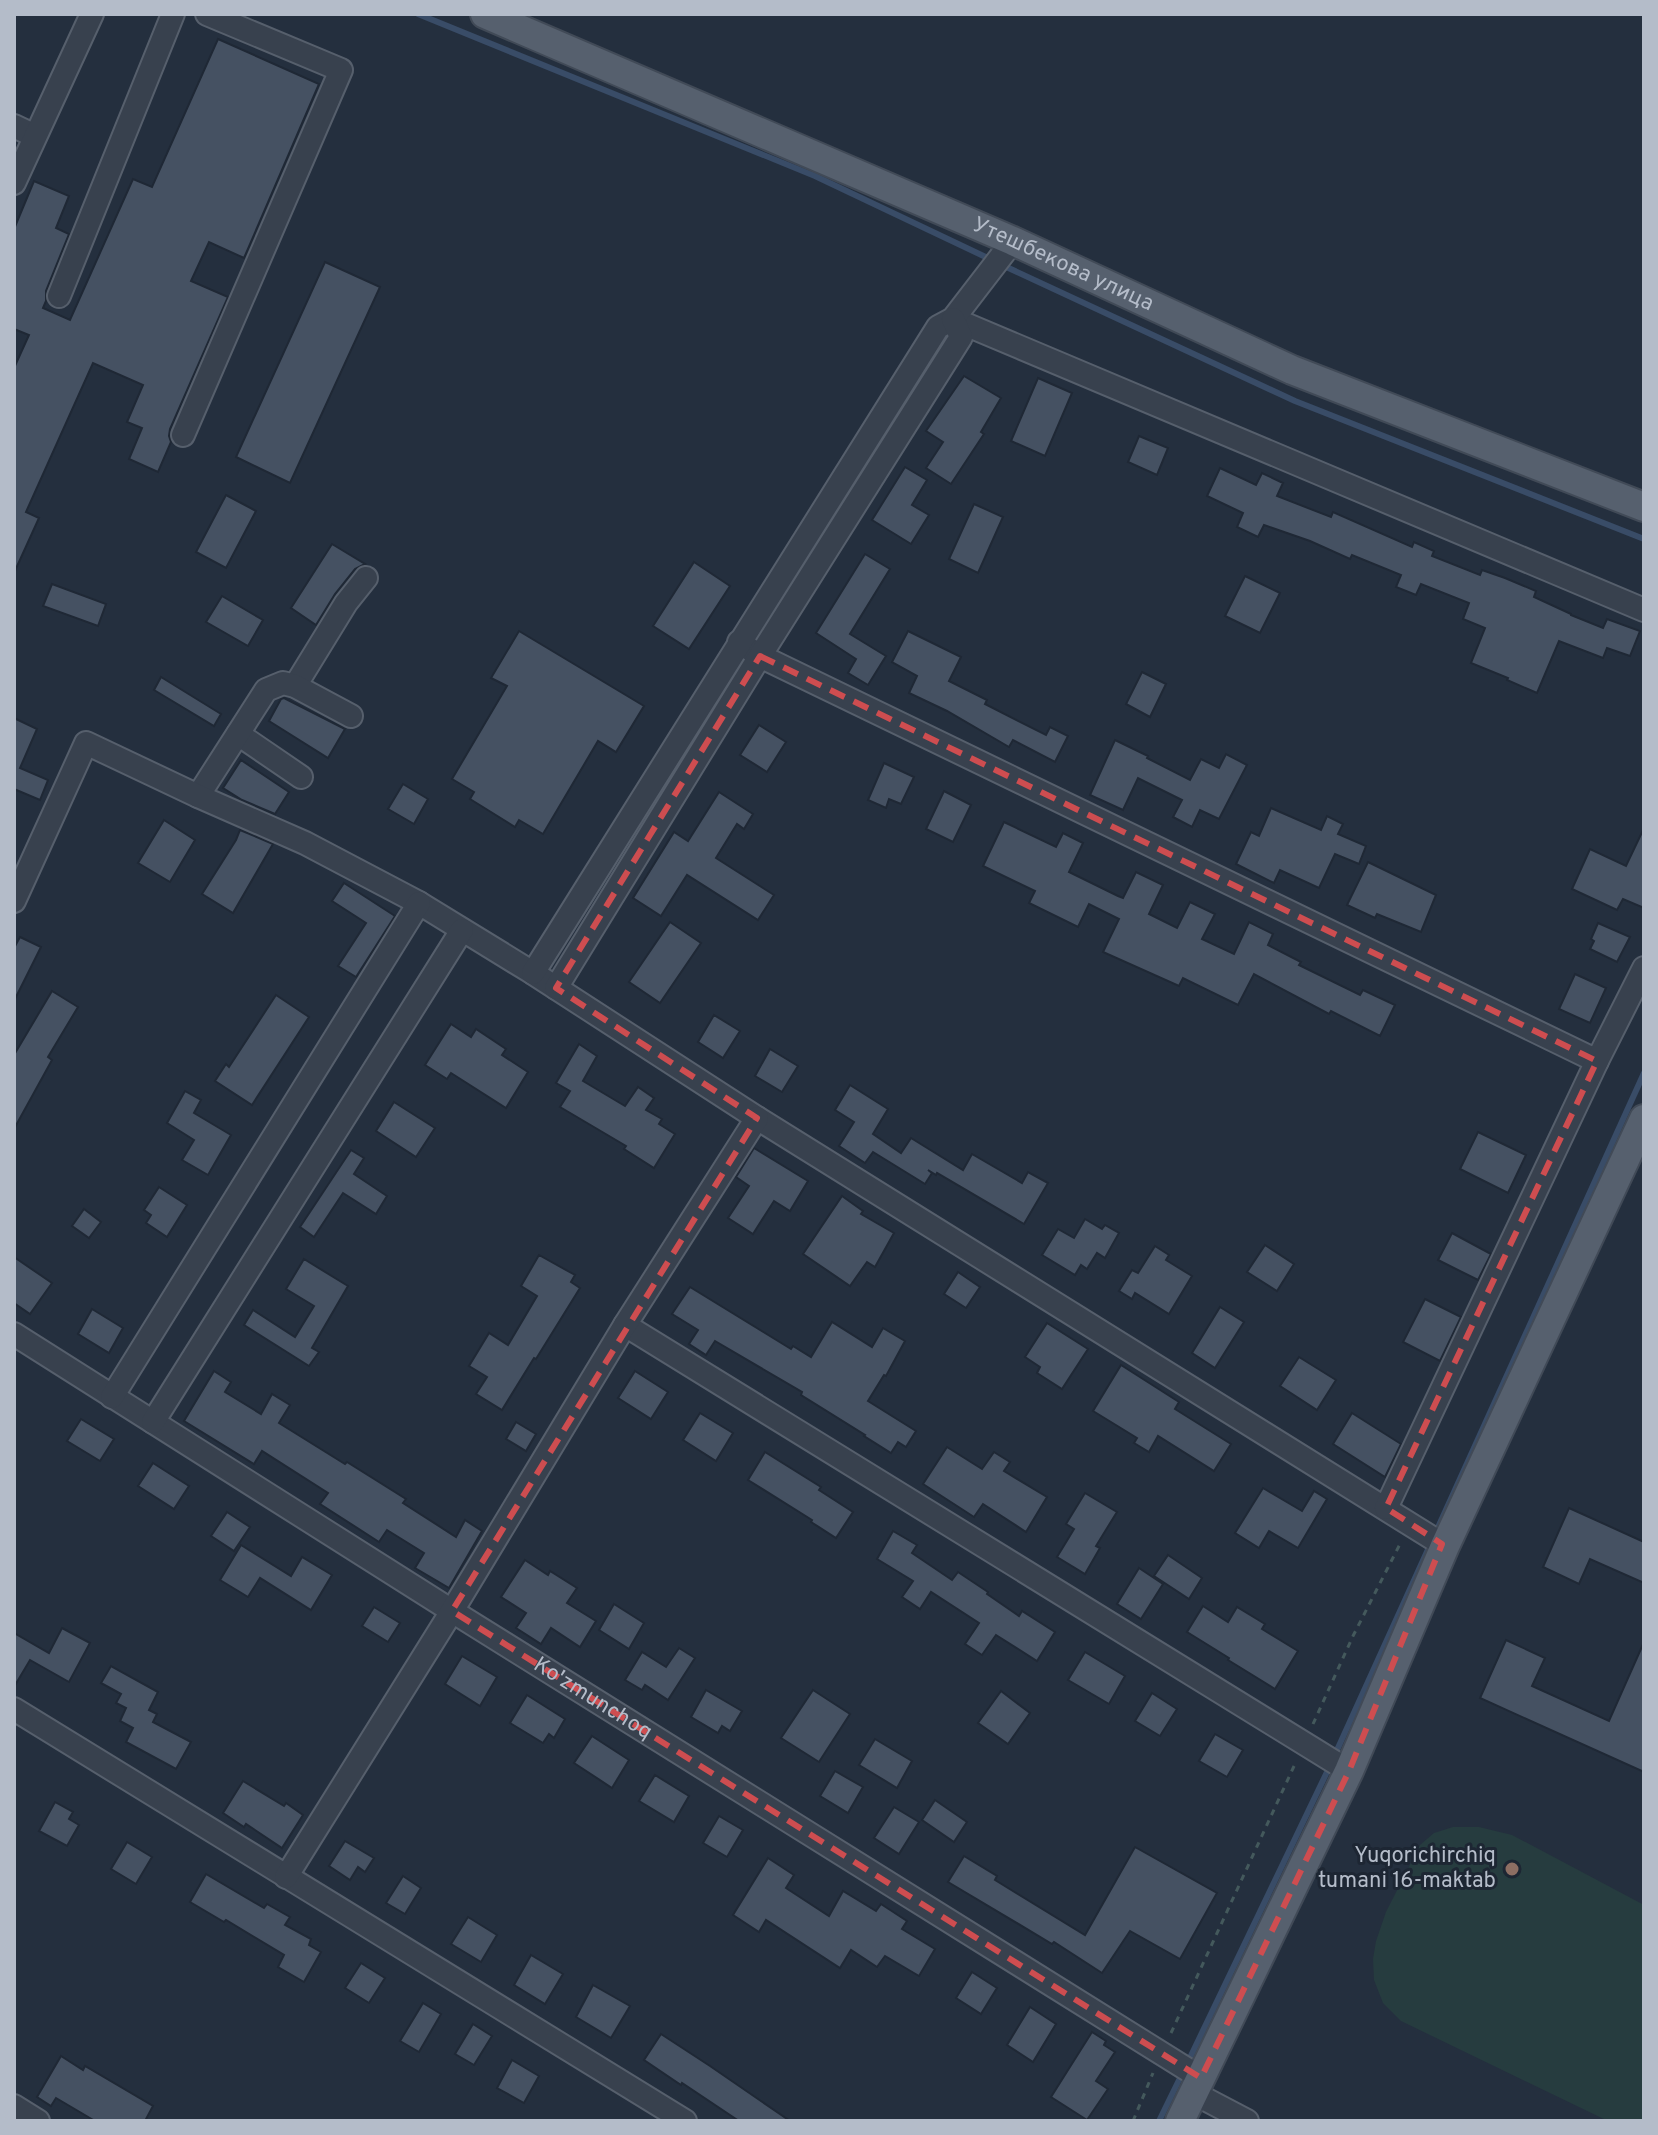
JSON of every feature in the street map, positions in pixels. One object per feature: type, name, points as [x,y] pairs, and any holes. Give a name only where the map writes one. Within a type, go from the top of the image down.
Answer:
[{"type":"main road","name":"Утешбекова улица","points":[[485,14],[1013,241],[1292,370],[1644,507]]},
{"type":"main road","points":[[1200,2093],[1444,1545],[1644,1119]]},
{"type":"main road","points":[[1180,2121],[1200,2093],[1361,1781],[1449,1568],[1644,1149]]},
{"type":"street","points":[[14,183],[92,14]]},
{"type":"street","points":[[59,296],[173,14]]},
{"type":"street","points":[[183,435],[341,70],[207,14]]},
{"type":"street","points":[[14,126],[35,136]]},
{"type":"street","points":[[533,973],[938,327],[953,319],[1013,241]]},
{"type":"street","points":[[953,319],[1644,610]]},
{"type":"street","points":[[556,988],[961,337],[953,319]]},
{"type":"street","points":[[295,686],[346,603],[366,578]]},
{"type":"street","points":[[739,642],[760,656],[1597,1061]]},
{"type":"street","points":[[198,796],[266,690],[283,683],[295,686],[351,716]]},
{"type":"street","points":[[238,734],[301,777]]},
{"type":"street","points":[[14,901],[86,743],[305,843],[419,903],[757,1118],[1444,1545]]},
{"type":"street","points":[[112,1397],[419,903]]},
{"type":"street","points":[[153,1422],[462,930]]},
{"type":"street","points":[[1386,1508],[1644,968]]},
{"type":"street","points":[[286,1877],[625,1325],[757,1118]]},
{"type":"street","points":[[625,1325],[1343,1767]]},
{"type":"street","name":"Ko'zmunchoq","points":[[14,1334],[1167,2058],[1200,2093],[1247,2121]]},
{"type":"street","points":[[14,1709],[685,2121]]},
{"type":"street","points":[[14,2106],[38,2121]]},
{"type":"path","points":[[1133,2121],[1167,2058],[1309,1747],[1353,1636],[1414,1527]]},
{"type":"highlighted area","points":[[760,656],[1597,1061],[1386,1508],[1442,1544],[1349,1771],[1201,2078],[452,1611],[757,1118],[556,988]]},
{"type":"green space","points":[[1453,1827],[1479,1827],[1512,1835],[1644,1905],[1644,2121],[1608,2121],[1401,2021],[1383,2003],[1374,1980],[1373,1959],[1386,1912],[1420,1845],[1434,1833]]},
{"type":"building","points":[[218,39],[319,84],[244,258],[209,242],[191,281],[228,297],[170,429],[171,442],[158,472],[129,459],[142,428],[127,422],[143,385],[93,363],[26,512],[39,518],[14,573],[14,368],[29,335],[14,329],[14,229],[34,181],[69,196],[56,228],[69,234],[46,291],[43,308],[70,320],[133,179],[152,187]]},
{"type":"building","points":[[325,262],[380,287],[290,483],[236,457]]},
{"type":"building","points":[[964,376],[1001,398],[981,432],[984,434],[951,484],[926,468],[943,442],[926,431]]},
{"type":"building","points":[[1038,378],[1072,393],[1045,456],[1011,441]]},
{"type":"building","points":[[1139,436],[1168,448],[1157,475],[1128,462]]},
{"type":"building","points":[[905,467],[927,480],[912,505],[929,515],[911,544],[872,520]]},
{"type":"building","points":[[1220,468],[1256,485],[1262,473],[1283,483],[1277,496],[1331,517],[1333,512],[1412,547],[1414,542],[1434,551],[1432,556],[1480,575],[1482,570],[1505,578],[1536,591],[1534,597],[1603,628],[1607,619],[1640,631],[1630,656],[1607,648],[1603,658],[1559,641],[1537,693],[1507,680],[1471,663],[1485,628],[1463,619],[1469,603],[1421,584],[1416,595],[1396,587],[1401,575],[1352,555],[1350,559],[1264,525],[1258,537],[1237,527],[1243,513],[1207,496]]},
{"type":"building","points":[[226,495],[256,511],[226,568],[196,552]]},
{"type":"building","points":[[974,504],[1003,517],[978,573],[949,559]]},
{"type":"building","points":[[332,544],[365,564],[355,569],[316,625],[291,608]]},
{"type":"building","points":[[865,554],[890,569],[850,634],[886,656],[868,685],[848,673],[856,659],[816,633]]},
{"type":"building","points":[[694,562],[730,586],[689,649],[653,626]]},
{"type":"building","points":[[1245,576],[1280,593],[1260,633],[1225,616]]},
{"type":"building","points":[[52,584],[106,604],[98,626],[43,606]]},
{"type":"building","points":[[222,596],[263,620],[248,646],[206,622]]},
{"type":"building","points":[[519,631],[644,706],[616,752],[598,741],[543,834],[519,820],[515,827],[470,799],[474,792],[452,779],[507,686],[491,678]]},
{"type":"building","points":[[908,631],[961,657],[949,681],[987,700],[985,704],[1046,735],[1050,727],[1068,736],[1055,762],[1013,740],[1009,747],[909,693],[917,676],[892,662]]},
{"type":"building","points":[[1142,672],[1166,684],[1150,717],[1126,704]]},
{"type":"building","points":[[161,677],[221,714],[214,726],[154,690]]},
{"type":"building","points":[[284,698],[345,729],[328,758],[269,721]]},
{"type":"building","points":[[14,718],[37,729],[20,768],[48,780],[40,800],[14,789]]},
{"type":"building","points":[[759,725],[786,742],[767,772],[740,755]]},
{"type":"building","points":[[1115,740],[1190,780],[1201,759],[1219,768],[1226,754],[1247,765],[1219,819],[1200,810],[1192,827],[1173,817],[1182,800],[1138,778],[1123,810],[1090,795]]},
{"type":"building","points":[[241,760],[289,792],[275,814],[223,788]]},
{"type":"building","points":[[884,763],[914,777],[901,804],[889,799],[886,808],[868,800]]},
{"type":"building","points":[[403,784],[428,799],[414,824],[388,809]]},
{"type":"building","points":[[944,791],[971,805],[953,842],[926,829]]},
{"type":"building","points":[[719,792],[753,814],[744,829],[737,824],[716,858],[774,895],[758,920],[687,875],[661,916],[633,898],[674,832],[688,841]]},
{"type":"building","points":[[1271,808],[1321,830],[1327,816],[1343,824],[1338,834],[1366,846],[1359,864],[1335,854],[1319,888],[1280,870],[1274,883],[1236,864],[1251,832],[1259,836]]},
{"type":"building","points":[[164,820],[195,840],[170,882],[138,863]]},
{"type":"building","points":[[1004,822],[1056,847],[1063,833],[1083,843],[1069,872],[1123,898],[1136,872],[1163,885],[1149,914],[1177,928],[1190,902],[1215,914],[1202,939],[1234,954],[1249,922],[1273,934],[1268,945],[1301,962],[1299,965],[1360,995],[1363,990],[1395,1005],[1380,1036],[1331,1011],[1329,1014],[1254,974],[1238,1005],[1183,978],[1179,986],[1103,952],[1119,919],[1089,904],[1078,927],[1029,903],[1035,891],[983,866]]},
{"type":"building","points":[[1644,828],[1644,908],[1623,899],[1617,910],[1572,889],[1590,849],[1626,866]]},
{"type":"building","points":[[240,830],[273,844],[233,913],[202,894]]},
{"type":"building","points":[[1368,862],[1436,895],[1421,932],[1377,914],[1375,918],[1347,905]]},
{"type":"building","points":[[344,883],[395,916],[356,977],[338,966],[366,923],[332,901]]},
{"type":"building","points":[[670,922],[701,943],[660,1003],[629,982]]},
{"type":"building","points":[[1598,923],[1630,937],[1617,962],[1590,949]]},
{"type":"building","points":[[20,937],[41,947],[14,1001],[14,948]]},
{"type":"building","points":[[1575,974],[1606,988],[1590,1023],[1559,1009]]},
{"type":"building","points":[[52,991],[78,1007],[48,1057],[52,1060],[14,1129],[14,1055]]},
{"type":"building","points":[[276,995],[309,1017],[252,1105],[215,1081],[226,1064],[229,1067]]},
{"type":"building","points":[[714,1015],[740,1031],[723,1058],[698,1042]]},
{"type":"building","points":[[451,1024],[471,1037],[476,1029],[506,1049],[502,1055],[528,1072],[506,1108],[451,1073],[447,1079],[425,1065]]},
{"type":"building","points":[[579,1044],[597,1056],[583,1081],[625,1106],[638,1087],[654,1098],[646,1110],[662,1119],[659,1124],[675,1134],[654,1168],[624,1149],[626,1146],[560,1107],[570,1091],[556,1083]]},
{"type":"building","points":[[770,1049],[798,1066],[782,1092],[755,1076]]},
{"type":"building","points":[[850,1085],[888,1109],[873,1134],[901,1153],[911,1138],[963,1170],[972,1154],[1022,1183],[1028,1172],[1048,1183],[1024,1224],[937,1173],[928,1170],[932,1173],[925,1184],[873,1152],[865,1163],[839,1146],[854,1122],[835,1110]]},
{"type":"building","points":[[185,1091],[201,1100],[194,1113],[231,1135],[208,1175],[182,1160],[194,1140],[167,1123]]},
{"type":"building","points":[[394,1102],[435,1128],[416,1157],[376,1131]]},
{"type":"building","points":[[1478,1132],[1526,1155],[1508,1193],[1460,1169]]},
{"type":"building","points":[[754,1148],[808,1181],[790,1211],[774,1201],[753,1234],[728,1218],[749,1186],[736,1177]]},
{"type":"building","points":[[351,1150],[364,1158],[354,1174],[387,1196],[376,1214],[343,1193],[314,1237],[300,1227]]},
{"type":"building","points":[[159,1187],[187,1205],[167,1237],[146,1223],[151,1215],[144,1210]]},
{"type":"building","points":[[842,1196],[863,1211],[861,1214],[894,1233],[875,1267],[867,1262],[850,1286],[803,1254]]},
{"type":"building","points":[[84,1209],[101,1222],[89,1238],[72,1226]]},
{"type":"building","points":[[1085,1219],[1102,1229],[1105,1225],[1119,1233],[1105,1258],[1097,1253],[1087,1269],[1081,1265],[1075,1275],[1042,1255],[1058,1229],[1074,1238]]},
{"type":"building","points":[[1452,1233],[1491,1254],[1478,1280],[1438,1260]]},
{"type":"building","points":[[1265,1245],[1294,1264],[1277,1291],[1247,1272]]},
{"type":"building","points":[[1155,1246],[1169,1255],[1166,1260],[1192,1276],[1169,1314],[1135,1293],[1132,1299],[1119,1291],[1132,1270],[1138,1273]]},
{"type":"building","points":[[539,1255],[575,1275],[571,1282],[580,1288],[502,1410],[476,1394],[487,1377],[469,1366],[489,1333],[508,1345],[537,1296],[521,1286]]},
{"type":"building","points":[[14,1257],[52,1283],[30,1314],[14,1303]]},
{"type":"building","points":[[304,1259],[348,1286],[312,1348],[319,1352],[309,1366],[244,1325],[253,1310],[295,1337],[314,1306],[286,1289]]},
{"type":"building","points":[[958,1272],[980,1287],[966,1308],[944,1294]]},
{"type":"building","points":[[690,1287],[791,1349],[793,1346],[811,1357],[832,1322],[872,1347],[883,1328],[905,1341],[868,1401],[916,1431],[906,1447],[898,1442],[891,1453],[801,1395],[802,1392],[715,1341],[706,1355],[689,1344],[698,1330],[672,1314]]},
{"type":"building","points":[[1425,1299],[1461,1317],[1440,1361],[1403,1342]]},
{"type":"building","points":[[1220,1307],[1244,1322],[1215,1368],[1192,1353]]},
{"type":"building","points":[[92,1309],[123,1328],[109,1353],[78,1334]]},
{"type":"building","points":[[1047,1323],[1088,1349],[1062,1389],[1037,1373],[1040,1367],[1025,1357]]},
{"type":"building","points":[[1299,1357],[1336,1380],[1317,1410],[1280,1386]]},
{"type":"building","points":[[1121,1365],[1179,1402],[1175,1409],[1231,1444],[1214,1471],[1158,1436],[1149,1452],[1134,1443],[1137,1438],[1093,1411]]},
{"type":"building","points":[[214,1371],[231,1382],[225,1392],[261,1414],[272,1394],[290,1405],[279,1423],[406,1499],[403,1503],[456,1537],[465,1520],[482,1531],[449,1588],[415,1568],[424,1553],[387,1530],[379,1542],[320,1504],[328,1493],[262,1451],[254,1464],[184,1421]]},
{"type":"building","points":[[635,1371],[668,1392],[651,1419],[618,1398]]},
{"type":"building","points":[[700,1413],[733,1433],[716,1461],[683,1440]]},
{"type":"building","points":[[1352,1413],[1401,1444],[1385,1477],[1333,1444]]},
{"type":"building","points":[[81,1419],[114,1439],[100,1461],[67,1441]]},
{"type":"building","points":[[516,1422],[536,1434],[526,1451],[506,1439]]},
{"type":"building","points":[[947,1447],[982,1469],[994,1452],[1010,1462],[1004,1471],[1047,1497],[1026,1532],[983,1504],[974,1517],[923,1484]]},
{"type":"building","points":[[765,1452],[821,1487],[819,1490],[853,1512],[836,1538],[748,1480]]},
{"type":"building","points":[[153,1463],[189,1486],[174,1509],[138,1486]]},
{"type":"building","points":[[1263,1488],[1302,1511],[1314,1491],[1327,1499],[1298,1548],[1269,1531],[1259,1548],[1235,1533]]},
{"type":"building","points":[[1085,1493],[1117,1512],[1096,1546],[1100,1548],[1085,1574],[1057,1557],[1074,1529],[1066,1524]]},
{"type":"building","points":[[1569,1508],[1644,1542],[1644,1583],[1590,1559],[1579,1584],[1543,1567]]},
{"type":"building","points":[[227,1512],[250,1527],[234,1551],[211,1536]]},
{"type":"building","points":[[893,1531],[917,1545],[912,1553],[952,1580],[958,1572],[1019,1616],[1022,1611],[1055,1632],[1037,1661],[996,1635],[982,1655],[965,1644],[979,1623],[931,1592],[920,1609],[902,1597],[913,1581],[877,1559]]},
{"type":"building","points":[[241,1545],[291,1576],[302,1557],[332,1575],[311,1610],[260,1578],[248,1597],[220,1580]]},
{"type":"building","points":[[1168,1555],[1202,1578],[1189,1599],[1154,1576]]},
{"type":"building","points":[[525,1560],[577,1588],[567,1603],[596,1621],[580,1647],[551,1628],[541,1644],[516,1628],[526,1613],[501,1597]]},
{"type":"building","points":[[1139,1568],[1163,1584],[1141,1619],[1117,1604]]},
{"type":"building","points":[[614,1604],[644,1623],[629,1649],[599,1630]]},
{"type":"building","points":[[1203,1606],[1228,1622],[1237,1607],[1265,1624],[1262,1629],[1298,1651],[1275,1689],[1187,1632]]},
{"type":"building","points":[[374,1607],[400,1623],[388,1642],[362,1626]]},
{"type":"building","points":[[62,1628],[90,1643],[69,1682],[30,1660],[14,1687],[14,1633],[49,1653]]},
{"type":"building","points":[[1506,1640],[1545,1658],[1532,1686],[1609,1721],[1644,1642],[1644,1772],[1480,1698]]},
{"type":"building","points":[[679,1648],[695,1658],[668,1700],[645,1685],[642,1690],[625,1680],[642,1652],[666,1667]]},
{"type":"building","points":[[1085,1652],[1125,1676],[1109,1704],[1068,1680]]},
{"type":"building","points":[[462,1656],[497,1677],[480,1706],[445,1684]]},
{"type":"building","points":[[111,1666],[158,1692],[149,1710],[157,1714],[153,1722],[191,1742],[176,1769],[126,1742],[133,1728],[120,1721],[126,1708],[116,1703],[121,1694],[101,1683]]},
{"type":"building","points":[[706,1690],[742,1711],[730,1731],[722,1726],[718,1733],[691,1717]]},
{"type":"building","points":[[813,1690],[850,1714],[819,1762],[781,1738]]},
{"type":"building","points":[[1001,1691],[1030,1713],[1008,1744],[978,1723]]},
{"type":"building","points":[[1152,1693],[1177,1709],[1160,1736],[1135,1721]]},
{"type":"building","points":[[527,1695],[565,1719],[554,1738],[549,1734],[543,1743],[510,1723]]},
{"type":"building","points":[[1215,1734],[1243,1750],[1227,1777],[1199,1761]]},
{"type":"building","points":[[592,1736],[629,1760],[612,1788],[574,1763]]},
{"type":"building","points":[[875,1739],[912,1761],[897,1788],[859,1765]]},
{"type":"building","points":[[835,1771],[863,1787],[848,1813],[820,1796]]},
{"type":"building","points":[[655,1775],[689,1796],[674,1822],[639,1801]]},
{"type":"building","points":[[243,1781],[303,1815],[282,1848],[223,1813]]},
{"type":"building","points":[[935,1800],[967,1822],[954,1842],[922,1820]]},
{"type":"building","points":[[55,1802],[73,1812],[69,1819],[79,1825],[67,1846],[39,1831]]},
{"type":"building","points":[[894,1807],[919,1822],[899,1854],[874,1838]]},
{"type":"building","points":[[719,1816],[743,1830],[727,1857],[703,1843]]},
{"type":"building","points":[[345,1841],[374,1858],[365,1872],[358,1867],[350,1880],[329,1866]]},
{"type":"building","points":[[127,1842],[152,1857],[136,1884],[111,1869]]},
{"type":"building","points":[[1135,1847],[1217,1893],[1180,1959],[1130,1931],[1102,1973],[948,1882],[964,1856],[997,1876],[995,1880],[1085,1935]]},
{"type":"building","points":[[768,1858],[794,1875],[786,1888],[829,1916],[843,1891],[876,1911],[881,1904],[907,1921],[902,1929],[935,1949],[919,1976],[885,1956],[877,1967],[851,1950],[840,1968],[766,1920],[759,1932],[733,1915]]},
{"type":"building","points":[[206,1874],[264,1908],[267,1904],[290,1917],[285,1925],[311,1939],[309,1945],[321,1952],[304,1982],[278,1967],[284,1955],[190,1902]]},
{"type":"building","points":[[403,1876],[421,1888],[405,1914],[386,1903]]},
{"type":"building","points":[[468,1917],[497,1935],[481,1962],[451,1944]]},
{"type":"building","points":[[531,1955],[563,1974],[545,2004],[514,1985]]},
{"type":"building","points":[[361,1963],[385,1978],[369,2003],[345,1988]]},
{"type":"building","points":[[972,1972],[997,1988],[981,2014],[956,1998]]},
{"type":"building","points":[[593,1985],[630,2006],[611,2038],[576,2017]]},
{"type":"building","points":[[423,2003],[441,2014],[419,2052],[400,2041]]},
{"type":"building","points":[[1030,2007],[1056,2024],[1033,2062],[1007,2045]]},
{"type":"building","points":[[473,2024],[492,2036],[474,2065],[455,2054]]},
{"type":"building","points":[[1092,2032],[1115,2052],[1096,2081],[1108,2089],[1087,2120],[1051,2097]]},
{"type":"building","points":[[661,2034],[790,2121],[739,2121],[681,2085],[644,2060]]},
{"type":"building","points":[[61,2056],[83,2070],[85,2066],[153,2106],[145,2121],[95,2121],[56,2098],[51,2106],[37,2097]]},
{"type":"building","points":[[512,2060],[539,2076],[524,2103],[497,2088]]},
{"type":"waterway","points":[[418,14],[815,176],[992,260]]},
{"type":"waterway","points":[[1002,265],[1295,401],[1644,539]]},
{"type":"waterway","points":[[1187,2064],[1328,1770],[1644,1073]]},
{"type":"waterway","points":[[1159,2121],[1182,2074]]},
{"type":"place","name":"Yuqorichirchiq tumani 16-maktab","points":[[1512,1869]]}]
